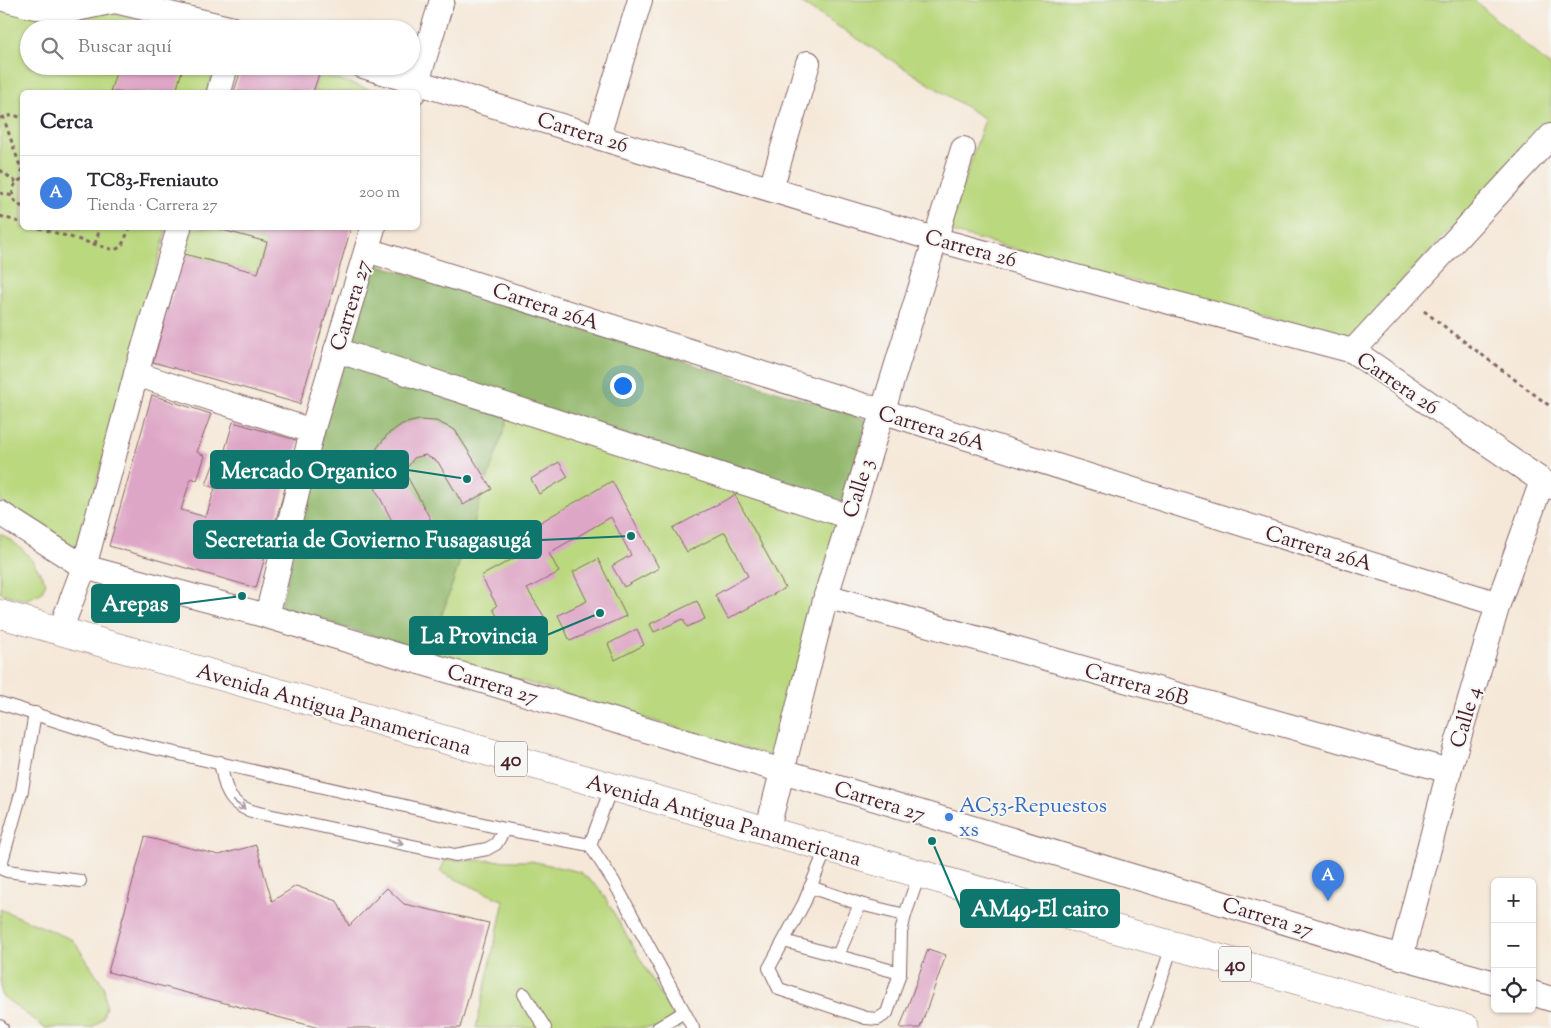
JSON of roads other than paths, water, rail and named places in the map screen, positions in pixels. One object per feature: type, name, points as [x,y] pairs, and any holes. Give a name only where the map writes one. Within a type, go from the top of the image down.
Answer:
[{"type":"main road","name":"Avenida Antigua Panamericana","points":[[0,614],[1455,1026]]},
{"type":"main road","points":[[1368,1002],[1392,1028]]},
{"type":"street","points":[[7,0],[30,6],[67,11],[115,1],[195,20]]},
{"type":"street","points":[[420,71],[442,0]]},
{"type":"street","points":[[598,136],[640,0]]},
{"type":"street","points":[[771,189],[808,63]]},
{"type":"street","points":[[219,90],[223,75]]},
{"type":"street","name":"Carrera 26","points":[[385,75],[415,87],[598,136],[934,239],[1353,351],[1547,484]]},
{"type":"street","points":[[415,87],[419,75]]},
{"type":"street","points":[[1353,351],[1551,137]]},
{"type":"street","name":"Calle 3","points":[[766,832],[826,596],[963,148]]},
{"type":"street","points":[[60,631],[84,567],[136,374],[178,230]]},
{"type":"street","name":"Carrera 27","points":[[267,616],[312,431],[372,230]]},
{"type":"street","name":"Carrera 26A","points":[[367,250],[1498,604]]},
{"type":"street","points":[[336,350],[850,517]]},
{"type":"street","points":[[136,374],[312,431]]},
{"type":"street","name":"Calle 4","points":[[1400,957],[1449,771],[1498,604],[1547,484]]},
{"type":"street","name":"Carrera 27","points":[[0,513],[84,567],[267,616],[1400,957],[1491,982]]},
{"type":"street","name":"Carrera 26B","points":[[826,596],[1449,771]]},
{"type":"street","points":[[1536,994],[1551,999]]},
{"type":"lane","points":[[0,703],[110,738],[505,829],[590,845],[614,882],[693,1028]]},
{"type":"lane","points":[[36,713],[22,790],[1,864],[2,869],[80,881]]},
{"type":"lane","points":[[220,762],[226,789],[233,802],[243,810],[455,855],[481,850],[496,844],[505,829]]},
{"type":"lane","points":[[590,845],[611,788]]},
{"type":"lane","points":[[826,849],[804,904],[769,968],[779,989],[866,1018],[878,1019],[887,1012],[900,973],[901,933],[905,915],[919,875]]},
{"type":"lane","points":[[810,887],[860,904],[905,915]]},
{"type":"lane","points":[[838,955],[860,904]]},
{"type":"lane","points":[[784,941],[900,973]]},
{"type":"lane","points":[[1145,1028],[1172,946]]},
{"type":"lane","points":[[524,994],[546,1028]]},
{"type":"lane","points":[[658,1028],[684,1012]]},
{"type":"place","name":"Mercado Organico","points":[[467,479]]},
{"type":"place","name":"Secretaria de Govierno Fusagasugá","points":[[631,536]]},
{"type":"place","name":"Arepas","points":[[242,596]]},
{"type":"place","name":"La Provincia","points":[[600,613]]},
{"type":"place","name":"AC53-Repuestos xs","points":[[949,817]]},
{"type":"place","name":"AM49-El cairo","points":[[932,841]]},
{"type":"place","name":"TC83-Freniauto","points":[[1328,901]]}]
